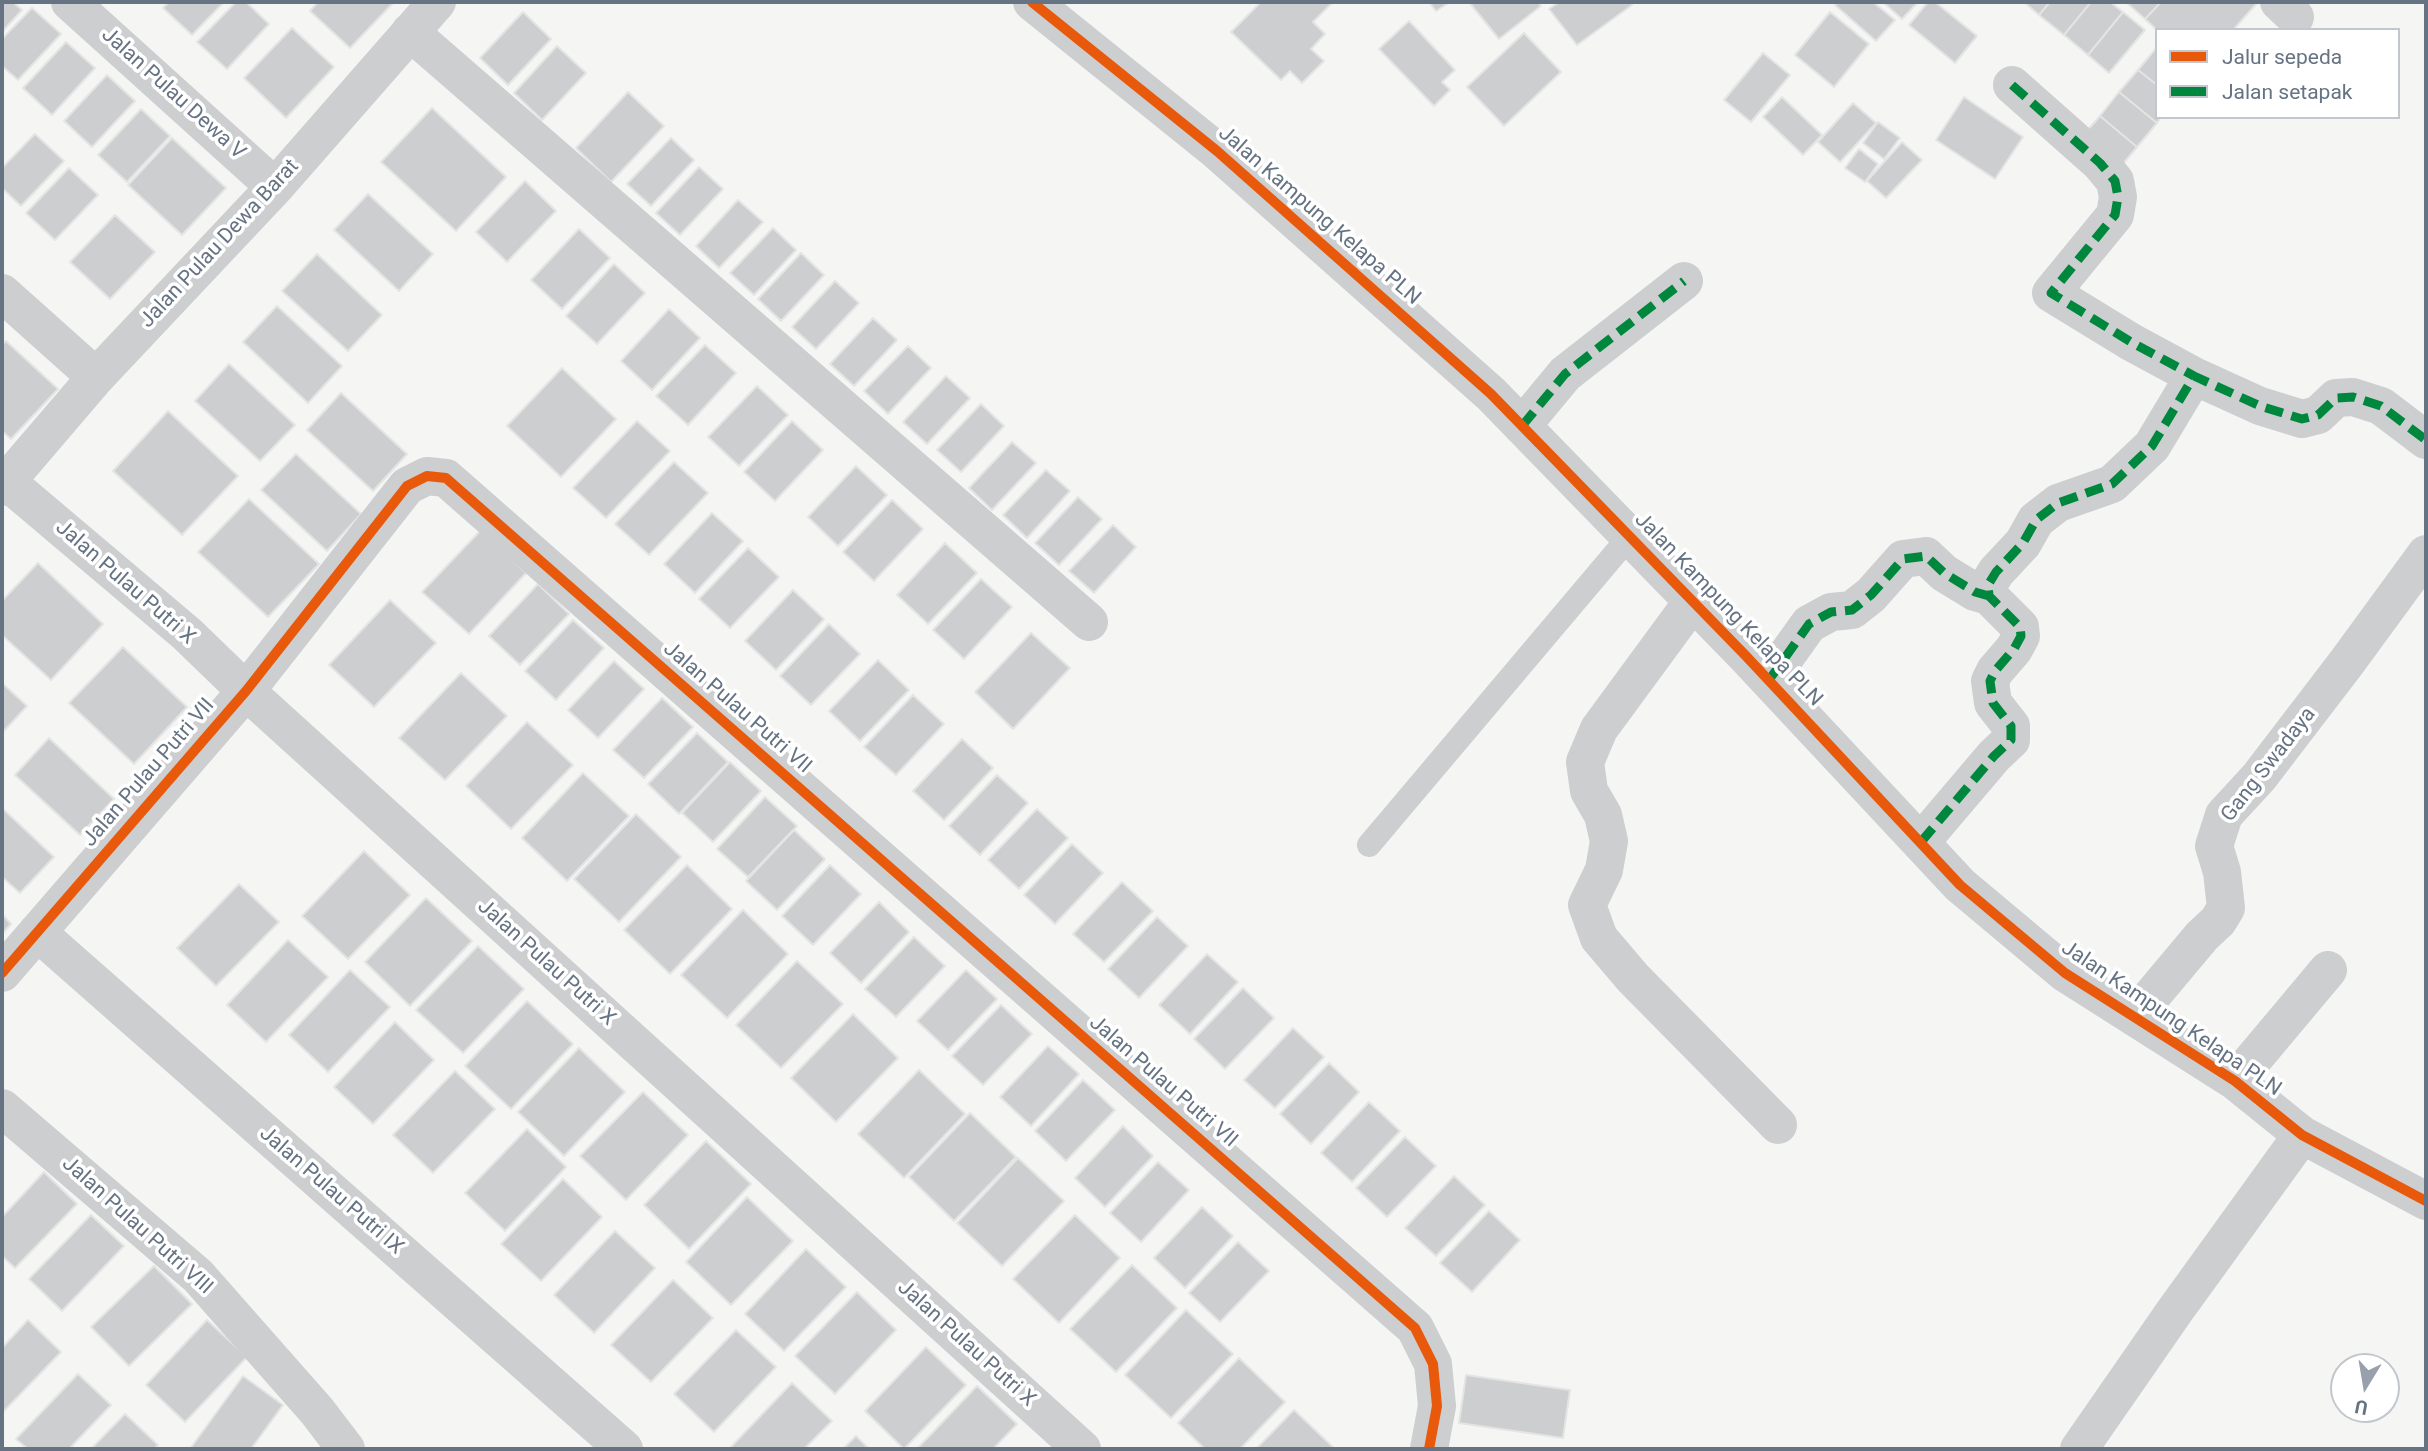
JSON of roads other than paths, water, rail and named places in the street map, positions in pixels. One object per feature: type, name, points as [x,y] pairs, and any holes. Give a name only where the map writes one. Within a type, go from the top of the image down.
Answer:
[{"type":"street","name":"Jalan Pulau Dewa V","points":[[71,2],[275,187]]},
{"type":"street","name":"Jalan Pulau Dewa Barat","points":[[4,484],[96,377],[275,187],[436,2]]},
{"type":"street","name":"Jalan Kampung Kelapa PLN","points":[[1031,2],[1217,151],[1491,394],[1769,680],[1961,885],[2065,973],[2235,1081],[2302,1135],[2426,1201]]},
{"type":"street","points":[[410,32],[1089,622]]},
{"type":"street","points":[[2012,85],[2100,163],[2115,181],[2118,197],[2115,215],[2051,293],[2131,342],[2194,376],[2260,406],[2302,419],[2318,415],[2336,398],[2353,397],[2381,406],[2426,440]]},
{"type":"street","points":[[1522,426],[1566,374],[1684,281]]},
{"type":"street","points":[[2,293],[96,377]]},
{"type":"street","points":[[1989,596],[1988,585],[1996,572],[2023,543],[2036,520],[2058,503],[2112,484],[2152,446],[2194,376]]},
{"type":"street","name":"Jalan Pulau Putri VII","points":[[2,973],[246,691],[407,486],[427,476],[446,478],[1415,1328],[1433,1364],[1437,1406],[1429,1449]]},
{"type":"street","name":"Jalan Pulau Putri X","points":[[4,484],[187,634],[246,691],[1082,1449]]},
{"type":"street","name":"Gang Swadaya","points":[[2134,1017],[2202,936],[2218,921],[2226,908],[2222,872],[2214,846],[2224,816],[2267,766],[2347,663],[2426,554]]},
{"type":"street","points":[[1769,680],[1809,624],[1831,612],[1852,610],[1871,595],[1903,559],[1926,556],[1944,573],[1975,592],[1989,596],[2020,626],[2021,636],[2014,649],[1990,681],[1993,704],[2011,726],[2011,740],[1994,756],[1921,842]]},
{"type":"street","points":[[1693,601],[1599,729],[1585,762],[1590,791],[1603,815],[1609,841],[1604,870],[1587,905],[1599,938],[1633,978],[1778,1125]]},
{"type":"street","name":"Jalan Pulau Putri IX","points":[[37,932],[624,1449]]},
{"type":"street","points":[[2235,1081],[2328,970]]},
{"type":"street","name":"Jalan Pulau Putri VIII","points":[[2,1108],[198,1276],[317,1411],[345,1449]]},
{"type":"street","points":[[2079,1449],[2302,1135]]},
{"type":"lane","points":[[1370,845],[1630,536]]}]
